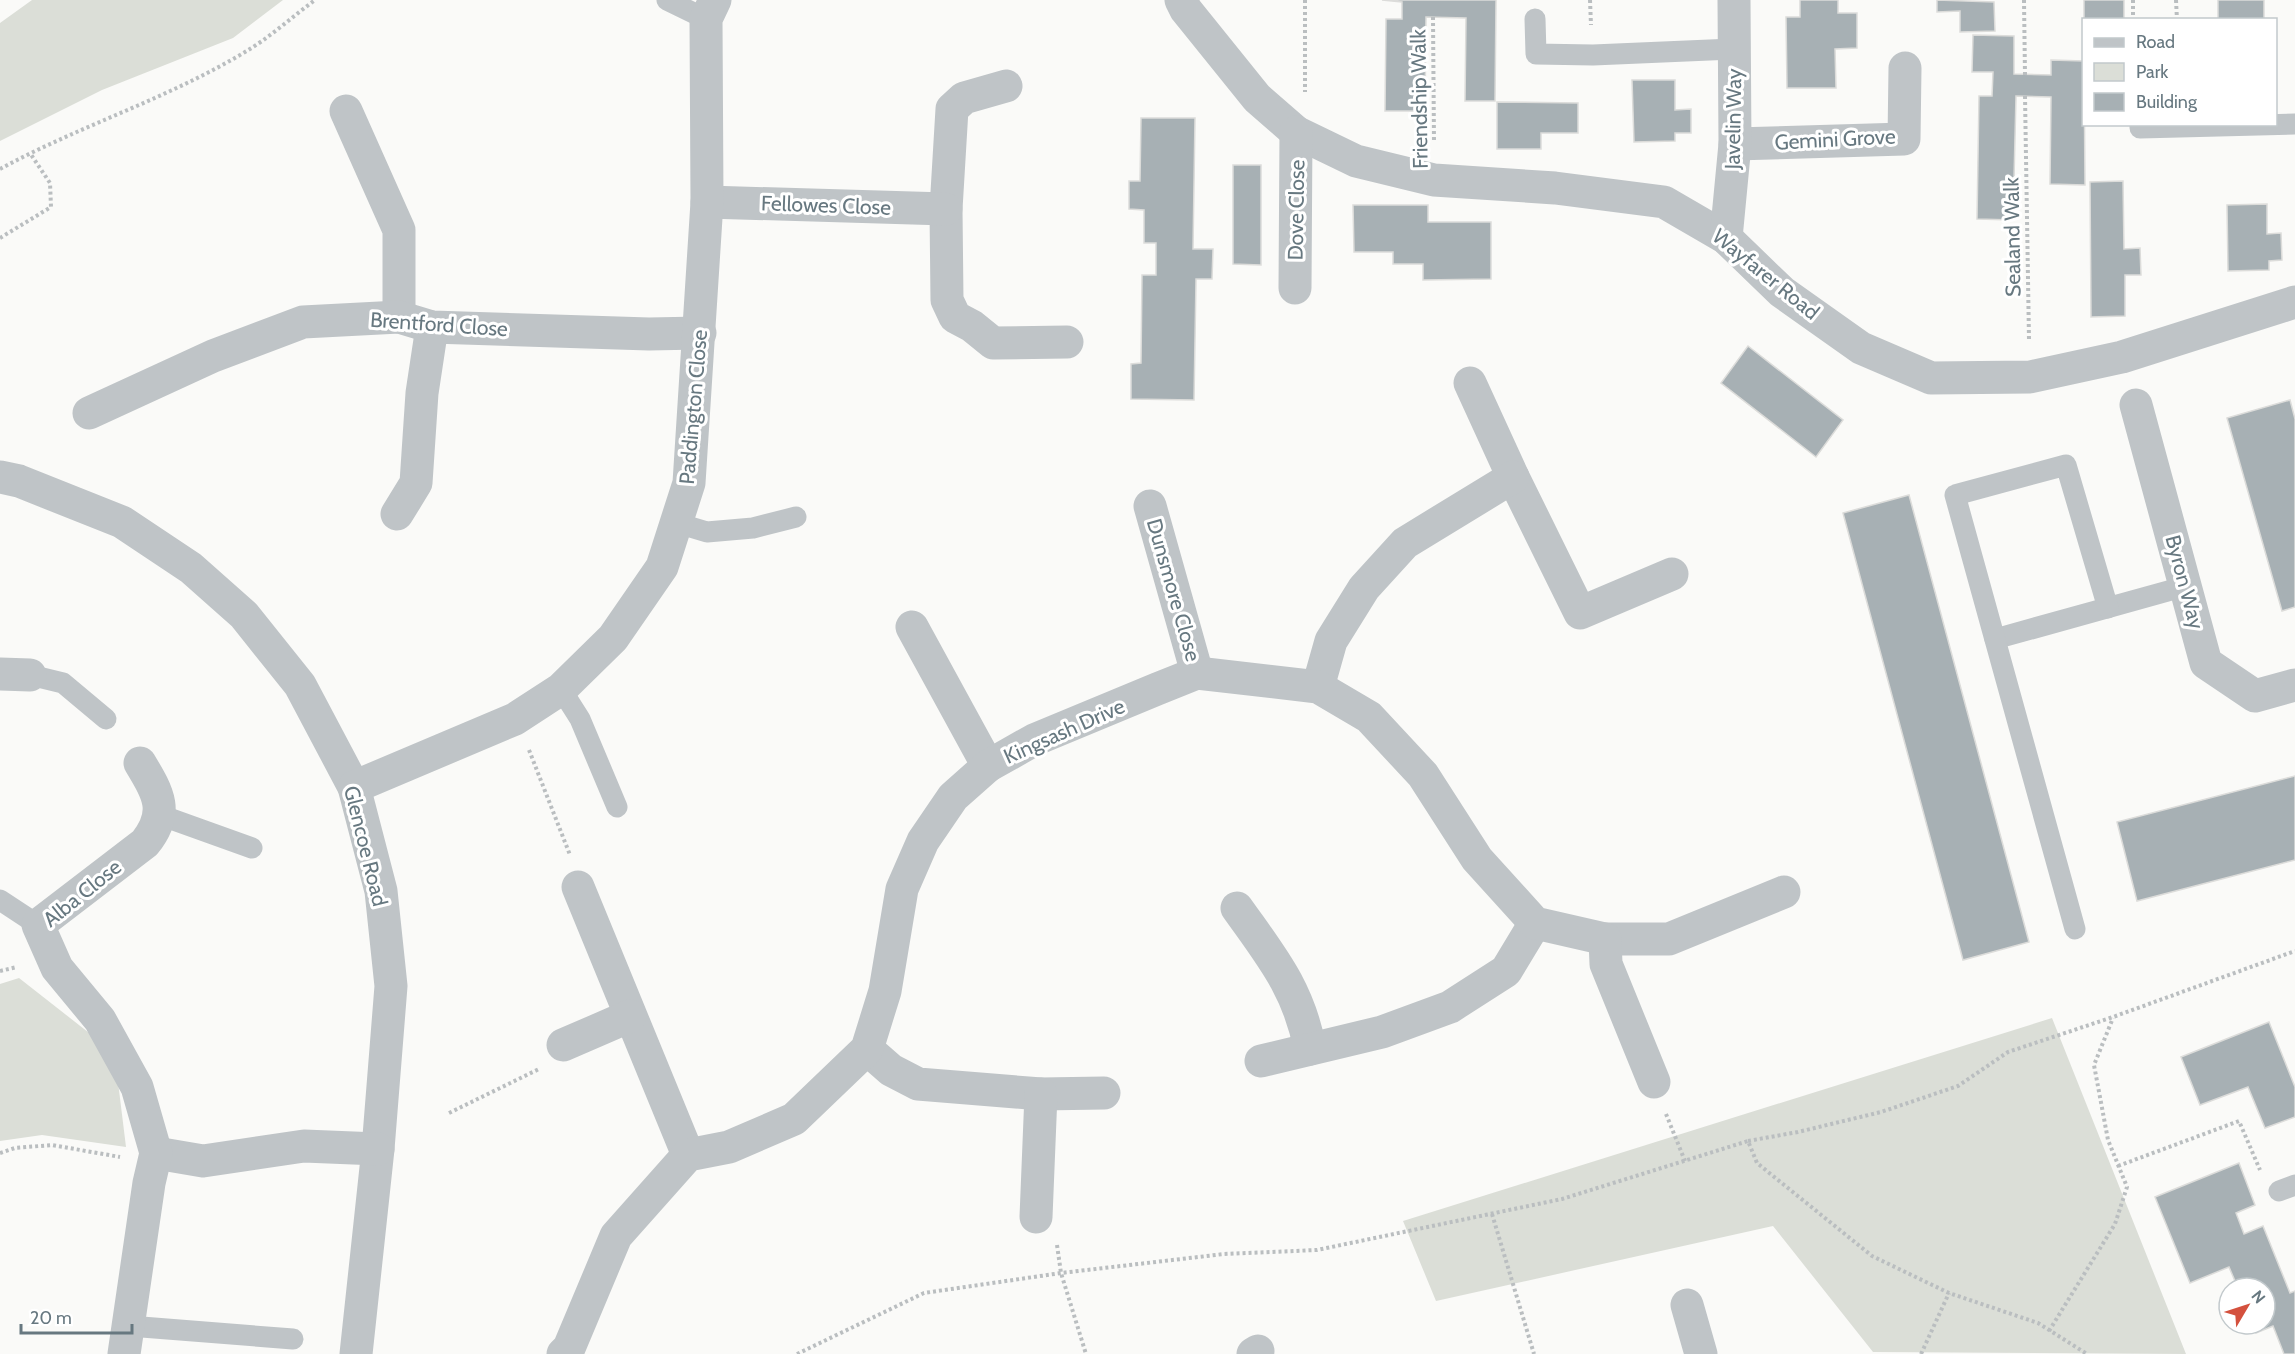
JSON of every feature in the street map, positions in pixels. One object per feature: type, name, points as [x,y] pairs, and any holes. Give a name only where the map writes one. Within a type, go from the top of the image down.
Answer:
[{"type":"street","name":"Wayfarer Road","points":[[1181,0],[1186,10],[1257,98],[1301,134],[1356,161],[1434,180],[1555,188],[1664,202],[1726,238],[1782,292],[1861,348],[1930,378],[2030,377],[2122,357],[2295,302]]},
{"type":"street","name":"Javelin Way","points":[[1726,238],[1735,144],[1734,0]]},
{"type":"street","name":"Paddington Close","points":[[354,787],[515,719],[561,689],[613,638],[662,567],[689,483],[700,333],[706,202],[710,9]]},
{"type":"street","name":"Gemini Grove","points":[[1735,144],[1905,139],[1905,68]]},
{"type":"street","points":[[1006,86],[964,98],[952,109],[946,209],[947,300],[955,317],[972,326],[993,343],[1067,342]]},
{"type":"street","points":[[346,111],[399,230],[399,317]]},
{"type":"street","name":"Dove Close","points":[[1295,288],[1301,134]]},
{"type":"street","name":"Fellowes Close","points":[[706,202],[946,209]]},
{"type":"street","name":"Brentford Close","points":[[89,412],[213,356],[303,322],[399,317],[432,327],[649,334],[700,333]]},
{"type":"street","points":[[397,514],[416,483],[422,393],[432,327]]},
{"type":"street","points":[[1470,383],[1580,613],[1672,574]]},
{"type":"street","name":"Byron Way","points":[[2136,405],[2206,663],[2255,696],[2295,686]]},
{"type":"street","name":"Glencoe Road","points":[[0,477],[18,481],[122,522],[191,568],[244,615],[300,685],[354,787],[381,891],[391,986],[378,1149],[356,1354]]},
{"type":"street","points":[[1318,687],[1330,641],[1364,588],[1405,543],[1513,477]]},
{"type":"street","name":"Dunsmore Close","points":[[1150,506],[1197,673]]},
{"type":"street","points":[[912,627],[987,766]]},
{"type":"street","name":"Kingsash Drive","points":[[688,1155],[729,1147],[794,1119],[867,1049],[885,991],[902,889],[923,841],[953,797],[987,766],[1034,740],[1197,673],[1318,687],[1369,717],[1423,775],[1477,859],[1535,923]]},
{"type":"street","points":[[140,763],[158,793],[160,815]]},
{"type":"street","name":"Alba Close","points":[[156,1153],[137,1087],[100,1020],[57,968],[38,926],[145,843],[155,831],[160,815]]},
{"type":"street","points":[[563,1354],[569,1348],[616,1236],[688,1155],[578,887]]},
{"type":"street","points":[[1261,1060],[1382,1032],[1450,1006],[1506,971],[1535,923],[1605,939],[1669,939],[1784,892]]},
{"type":"street","points":[[1237,908],[1290,984],[1305,1020],[1310,1049]]},
{"type":"street","points":[[1605,939],[1606,964],[1654,1082]]},
{"type":"street","points":[[564,1045],[630,1016]]},
{"type":"street","points":[[867,1049],[891,1070],[918,1084],[1041,1094],[1104,1093]]},
{"type":"street","points":[[1036,1217],[1041,1094]]},
{"type":"street","points":[[126,1340],[149,1184],[156,1153],[203,1161],[304,1146],[378,1149]]},
{"type":"street","points":[[1687,1305],[1701,1354]]},
{"type":"lane","points":[[667,0],[710,9]]},
{"type":"lane","points":[[1535,19],[1536,54],[1593,55],[1733,49]]},
{"type":"lane","points":[[2277,124],[2295,124]]},
{"type":"lane","points":[[2140,126],[2140,128],[2218,126]]},
{"type":"lane","points":[[2075,929],[1955,495],[2066,465],[2108,608]]},
{"type":"lane","points":[[677,523],[707,532],[753,528],[796,517]]},
{"type":"lane","points":[[1995,639],[2186,586]]},
{"type":"lane","points":[[15,675],[63,682],[106,719]]},
{"type":"lane","points":[[561,689],[580,719],[617,807]]},
{"type":"lane","points":[[160,815],[252,848]]},
{"type":"lane","points":[[0,900],[38,926]]},
{"type":"lane","points":[[126,1340],[292,1339]]},
{"type":"path","points":[[0,169],[30,153],[127,111],[246,52],[315,0]]},
{"type":"path","points":[[1301,134],[1305,0]]},
{"type":"path","points":[[2024,0],[2025,75]]},
{"type":"path","points":[[2133,0],[2133,18]]},
{"type":"path","points":[[2176,0],[2176,18]]},
{"type":"path","name":"Friendship Walk","points":[[1433,17],[1434,180]]},
{"type":"path","name":"Sealand Walk","points":[[2025,96],[2030,377]]},
{"type":"path","points":[[0,238],[51,207],[50,183],[30,153]]},
{"type":"path","points":[[515,719],[577,872],[578,887]]},
{"type":"path","points":[[797,1354],[924,1293],[1061,1273],[1224,1254],[1317,1250],[1562,1199],[1748,1141],[1798,1132],[1892,1108],[1958,1086],[2008,1052],[2113,1017],[2295,951]]},
{"type":"path","points":[[2049,1330],[2115,1224],[2127,1187],[2108,1140],[2094,1065],[2113,1017]]},
{"type":"path","points":[[449,1113],[536,1073],[564,1045]]},
{"type":"path","points":[[1654,1082],[1685,1161]]},
{"type":"path","points":[[2118,1166],[2239,1121],[2270,1194],[2287,1188]]},
{"type":"path","points":[[1748,1141],[1757,1163],[1872,1256],[1949,1293],[2037,1323],[2087,1354]]},
{"type":"path","points":[[0,1153],[15,1148],[52,1145],[115,1157],[156,1153]]},
{"type":"path","points":[[1492,1214],[1534,1354]]},
{"type":"path","points":[[1036,1217],[1056,1232],[1061,1273],[1086,1354]]},
{"type":"path","points":[[1922,1354],[1949,1293]]},
{"type":"green space","points":[[32,0],[283,0],[233,38],[102,90],[0,141],[0,23]]},
{"type":"green space","points":[[19,978],[93,1036],[118,1082],[126,1147],[42,1135],[0,1141],[0,984]]},
{"type":"green space","points":[[2052,1018],[2186,1354],[1873,1352],[1773,1226],[1436,1301],[1403,1221]]},
{"type":"building","points":[[1382,0],[1496,0],[1495,101],[1465,101],[1466,18],[1426,17],[1425,111],[1385,111],[1386,19],[1402,19],[1402,2]]},
{"type":"building","points":[[1800,0],[1838,0],[1838,13],[1857,13],[1857,48],[1835,49],[1836,88],[1787,88],[1786,17],[1800,17]]},
{"type":"building","points":[[1937,0],[1994,2],[1995,31],[1960,32],[1960,11],[1937,12]]},
{"type":"building","points":[[2084,0],[2124,0],[2124,18],[2084,18]]},
{"type":"building","points":[[2218,0],[2264,0],[2264,18],[2218,18]]},
{"type":"building","points":[[1973,35],[2014,36],[2014,74],[2051,75],[2051,60],[2082,61],[2085,185],[2050,184],[2051,97],[2016,96],[2013,220],[1977,219],[1979,96],[1992,96],[1993,72],[1972,72]]},
{"type":"building","points":[[1632,80],[1675,80],[1675,110],[1691,109],[1691,133],[1675,133],[1675,141],[1634,142]]},
{"type":"building","points":[[1497,102],[1578,103],[1578,133],[1541,133],[1541,149],[1497,149]]},
{"type":"building","points":[[1141,118],[1195,118],[1193,249],[1213,249],[1212,279],[1196,279],[1194,400],[1131,399],[1131,364],[1141,363],[1142,275],[1156,275],[1156,243],[1144,243],[1144,210],[1129,209],[1129,181],[1140,181]]},
{"type":"building","points":[[1233,165],[1261,165],[1261,265],[1233,264]]},
{"type":"building","points":[[2123,181],[2124,249],[2140,248],[2141,275],[2125,275],[2125,316],[2091,317],[2090,182]]},
{"type":"building","points":[[2267,204],[2267,234],[2281,233],[2282,260],[2269,261],[2269,270],[2228,271],[2227,205]]},
{"type":"building","points":[[1353,205],[1428,205],[1428,222],[1491,222],[1491,279],[1423,280],[1423,264],[1393,264],[1393,252],[1354,252]]},
{"type":"building","points":[[1748,346],[1843,420],[1816,457],[1721,383]]},
{"type":"building","points":[[2290,400],[2295,419],[2295,607],[2282,611],[2227,418]]},
{"type":"building","points":[[1909,495],[2029,942],[1963,960],[1843,513]]},
{"type":"building","points":[[2295,776],[2295,860],[2137,901],[2117,822]]},
{"type":"building","points":[[2269,1022],[2295,1087],[2295,1117],[2265,1128],[2248,1087],[2200,1105],[2181,1057]]},
{"type":"building","points":[[2239,1163],[2255,1205],[2236,1213],[2244,1234],[2263,1226],[2290,1293],[2295,1291],[2295,1354],[2284,1354],[2277,1336],[2277,1276],[2233,1276],[2229,1267],[2190,1283],[2155,1197]]}]
